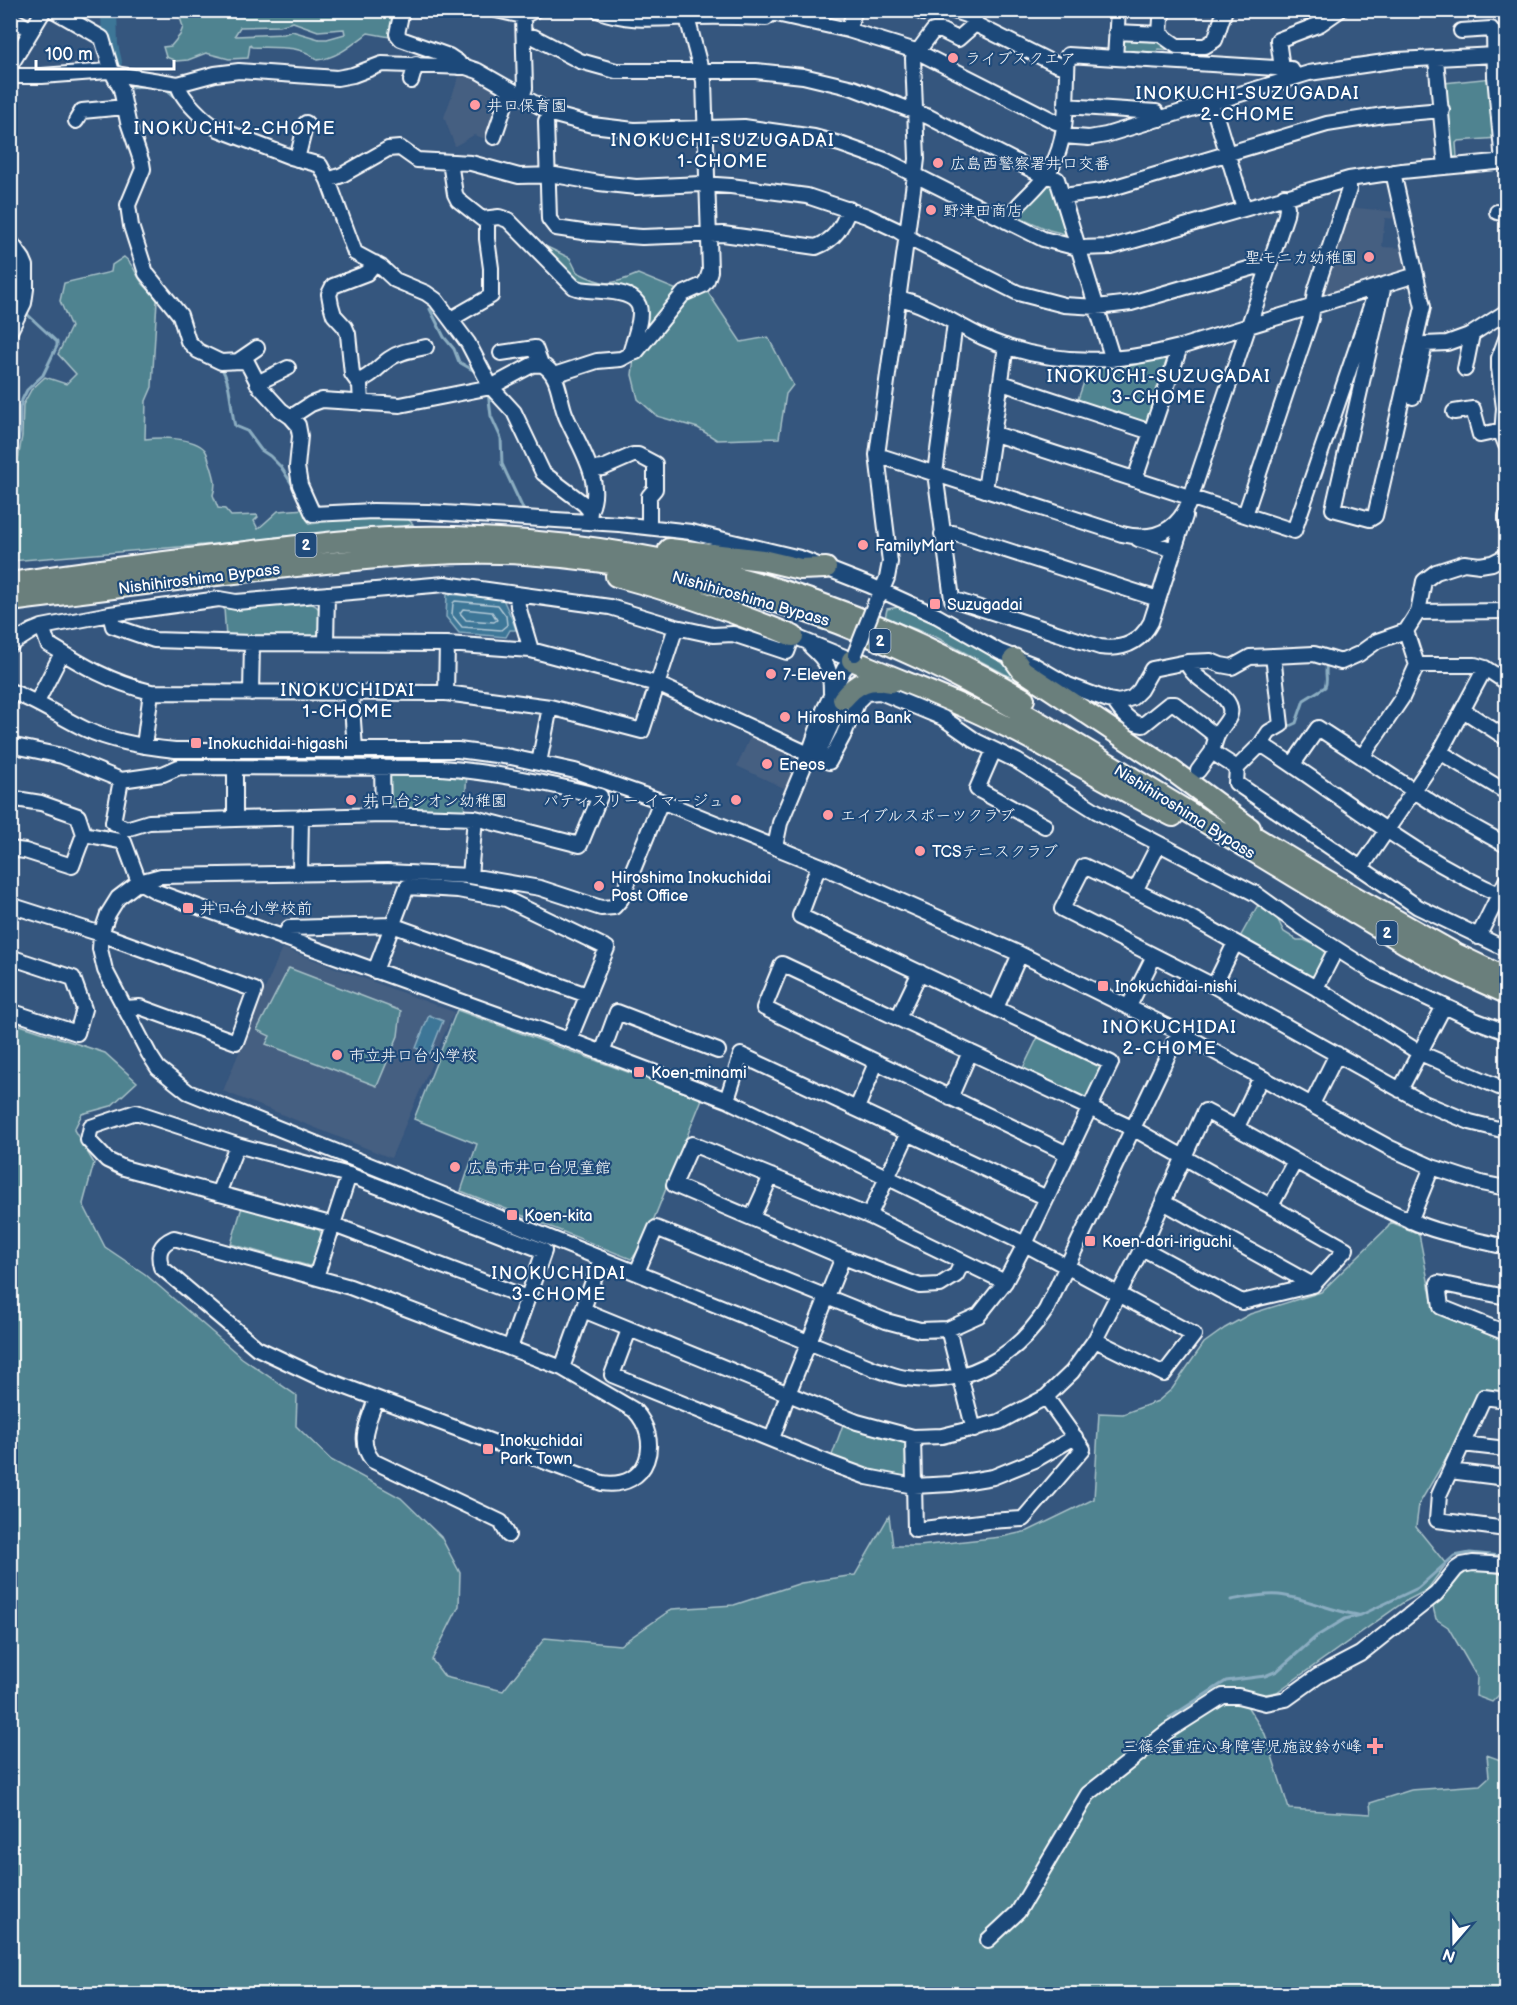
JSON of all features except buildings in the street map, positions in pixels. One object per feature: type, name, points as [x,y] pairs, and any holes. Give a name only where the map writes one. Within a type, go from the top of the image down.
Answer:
[{"type":"highway","name":"Nishihiroshima Bypass","points":[[10,583],[270,549],[378,539],[452,537],[538,541],[660,558],[728,573],[853,614],[904,635],[986,676],[1279,860],[1406,944],[1506,993]]},
{"type":"highway","points":[[538,541],[612,542],[762,560],[800,569],[826,568]]},
{"type":"highway","points":[[441,553],[597,571],[655,586],[737,613],[799,638]]},
{"type":"highway","name":"Nishihiroshima Bypass","points":[[10,601],[270,568],[441,553],[523,554],[574,559],[676,575],[790,606],[921,659],[1017,709],[1208,823],[1506,978]]},
{"type":"highway","points":[[10,574],[52,571],[75,573]]},
{"type":"highway","points":[[10,612],[93,598],[151,584]]},
{"type":"highway","points":[[853,657],[920,689],[991,718],[1118,788],[1279,860]]},
{"type":"highway","points":[[1014,659],[1022,670],[1166,766],[1279,860]]},
{"type":"highway","points":[[837,697],[871,679],[920,689]]},
{"type":"street","points":[[10,66],[44,10]]},
{"type":"street","points":[[53,10],[102,38],[116,73],[143,167],[128,205],[131,226],[140,251],[143,269],[180,315],[192,346],[214,360],[227,363],[238,361],[257,348]]},
{"type":"street","points":[[402,10],[398,34],[401,39],[449,56],[458,62],[458,67]]},
{"type":"street","points":[[494,137],[516,93],[525,88],[524,36],[529,14],[496,10]]},
{"type":"street","points":[[597,10],[614,16],[686,14],[766,18],[772,12],[848,30],[916,51],[1056,122],[1063,130],[1079,138],[1099,137],[1296,77],[1357,65],[1495,55]]},
{"type":"street","points":[[848,30],[855,10]]},
{"type":"street","points":[[916,10],[923,13],[926,10]]},
{"type":"street","points":[[951,10],[975,17],[1053,63],[1067,68]]},
{"type":"street","points":[[1115,58],[1118,10]]},
{"type":"street","points":[[1160,34],[1164,10]]},
{"type":"street","points":[[1116,32],[1160,34],[1177,46],[1205,46],[1215,40],[1225,10]]},
{"type":"street","points":[[1282,69],[1278,40],[1320,24],[1340,10]]},
{"type":"street","points":[[554,375],[597,361],[621,359],[636,352],[683,294],[703,285],[707,280],[710,271],[705,85],[686,14]]},
{"type":"street","points":[[776,847],[780,823],[837,697],[843,691],[851,671],[853,657],[889,573],[890,562],[877,455],[915,175],[916,111],[913,58],[933,31],[942,31],[958,39],[975,17]]},
{"type":"street","points":[[10,18],[32,30]]},
{"type":"street","points":[[10,76],[27,81],[108,70],[178,84],[231,72],[248,71],[337,78],[353,75],[382,64],[416,64],[475,69],[550,112],[580,122],[622,129],[647,130],[705,127],[757,128],[814,137],[866,153],[1043,239],[1078,248],[1119,246],[1348,178],[1393,171],[1505,162],[1495,76],[1494,34],[1491,29],[1461,31]]},
{"type":"street","points":[[524,36],[534,37],[580,61],[616,71],[743,70],[803,76],[869,93],[916,111],[1057,179],[1113,360]]},
{"type":"street","points":[[1006,221],[1011,212],[1046,175],[1055,159],[1063,130],[1068,55],[1291,69],[1296,77]]},
{"type":"street","points":[[1436,59],[1446,167]]},
{"type":"street","points":[[411,81],[416,64]]},
{"type":"street","points":[[178,84],[179,92],[213,126],[297,159],[320,165],[328,180],[353,250],[358,256],[375,263],[395,280],[432,297],[468,344],[488,387],[514,412],[543,473],[584,504],[590,517]]},
{"type":"street","points":[[1212,103],[1244,208]]},
{"type":"street","points":[[1065,106],[1156,112],[1160,119]]},
{"type":"street","points":[[76,121],[82,111],[125,107]]},
{"type":"street","points":[[1063,196],[1102,191],[1336,123],[1384,115],[1442,110]]},
{"type":"street","points":[[550,112],[546,122],[549,219],[556,228],[642,237],[708,234],[750,237],[816,247],[836,235],[849,209]]},
{"type":"street","points":[[297,159],[306,123]]},
{"type":"street","points":[[328,180],[342,175],[392,147],[404,149],[417,160],[471,163],[519,176],[547,174],[624,186],[707,184],[785,192],[849,209],[887,225],[1018,293],[1064,305],[1097,307],[1140,302],[1255,267],[1268,269]]},
{"type":"street","points":[[450,162],[452,186],[458,200],[482,219],[500,217],[508,220],[574,286],[583,290],[625,294],[636,299],[640,306],[640,314],[630,354]]},
{"type":"street","points":[[1378,287],[1334,508],[1370,519],[1375,516],[1423,307],[1393,171]]},
{"type":"street","points":[[1245,514],[1311,318],[1315,292],[1349,189],[1348,178]]},
{"type":"street","points":[[955,323],[935,473],[952,599],[1100,647],[1121,648],[1136,641],[1147,629],[1158,599],[1286,215],[1287,207],[1284,196]]},
{"type":"street","points":[[451,319],[491,296],[488,220]]},
{"type":"street","points":[[10,241],[26,266],[27,289],[24,303],[10,331]]},
{"type":"street","points":[[361,403],[358,381],[352,374],[347,329],[334,315],[330,294],[333,286],[367,273],[375,263]]},
{"type":"street","points":[[898,298],[913,302],[1006,346],[1057,358],[1113,360],[1155,354],[1180,347],[1416,275]]},
{"type":"street","points":[[995,434],[1136,479],[1190,502],[1245,514],[1294,531],[1378,287]]},
{"type":"street","points":[[1413,398],[1425,344],[1447,343],[1472,334],[1506,312]]},
{"type":"street","points":[[1465,369],[1472,334]]},
{"type":"street","points":[[1506,339],[1498,368],[1506,444]]},
{"type":"street","points":[[986,490],[1006,346]]},
{"type":"street","points":[[358,381],[364,380],[391,358],[405,351],[426,347]]},
{"type":"street","points":[[1136,479],[1180,347]]},
{"type":"street","points":[[501,353],[535,348],[541,364]]},
{"type":"street","points":[[238,361],[249,364],[257,383],[276,406],[291,417],[300,430],[297,461],[300,485],[313,514],[419,511],[590,517],[731,540],[794,556],[826,568],[879,596],[916,605],[1014,659],[1034,665],[1074,689],[1114,701],[1136,695],[1152,669],[1187,662],[1211,661],[1232,667],[1247,658],[1314,654],[1341,662],[1359,654],[1377,641],[1406,631],[1418,612],[1421,588],[1426,578],[1446,568],[1464,563],[1480,565],[1492,563],[1506,556]]},
{"type":"street","points":[[291,417],[318,401],[400,405],[488,387],[532,365],[541,364],[554,375],[560,389],[565,415],[591,469],[594,498],[590,517]]},
{"type":"street","points":[[257,383],[288,368]]},
{"type":"street","points":[[1002,383],[1151,432]]},
{"type":"street","points":[[1454,412],[1473,410],[1480,435],[1504,425]]},
{"type":"street","points":[[591,469],[603,468],[633,455],[638,455],[655,464],[655,489],[649,496],[649,526]]},
{"type":"street","points":[[877,455],[1174,550]]},
{"type":"street","points":[[1122,534],[1145,537],[1162,532],[1180,519],[1190,502]]},
{"type":"street","points":[[942,534],[953,533],[1158,599]]},
{"type":"street","points":[[10,645],[42,627],[110,614],[219,599],[236,602],[445,584],[610,607],[676,627],[713,635],[734,634],[787,652],[799,638]]},
{"type":"street","points":[[326,642],[327,594]]},
{"type":"street","points":[[517,594],[518,606],[531,650]]},
{"type":"street","points":[[1418,612],[1506,611]]},
{"type":"street","points":[[110,614],[113,626],[154,640],[447,644],[531,650],[657,684],[829,762],[858,701],[866,693],[880,692],[943,718],[976,741],[1017,761],[1096,811],[1256,894],[1302,927],[1376,974],[1506,1032]]},
{"type":"street","points":[[42,627],[48,644],[62,653],[101,676],[123,685],[151,692],[446,693],[549,707],[642,732],[676,627]]},
{"type":"street","points":[[1362,757],[1406,692],[1417,665],[1406,631]]},
{"type":"street","points":[[799,638],[853,657]]},
{"type":"street","points":[[799,638],[827,662],[837,697]]},
{"type":"street","points":[[251,693],[252,643]]},
{"type":"street","points":[[446,693],[447,644]]},
{"type":"street","points":[[37,702],[62,653]]},
{"type":"street","points":[[1273,656],[1281,725],[1269,732],[1261,744],[1237,768],[1236,783],[1418,907],[1506,950]]},
{"type":"street","points":[[1187,662],[1197,676],[1224,698],[1230,706],[1230,715],[1216,736],[1212,752],[1198,771]]},
{"type":"street","points":[[1417,665],[1475,665],[1485,668],[1506,682]]},
{"type":"street","points":[[1361,868],[1440,752],[1485,668]]},
{"type":"street","points":[[10,691],[37,702],[85,729],[109,739],[144,746],[175,750],[458,750],[575,771],[661,801],[776,847],[1020,954],[1179,1032],[1390,1148],[1432,1167],[1506,1188]]},
{"type":"street","points":[[144,746],[151,692]]},
{"type":"street","points":[[351,693],[355,749]]},
{"type":"street","points":[[1114,701],[1119,710],[1139,725],[1143,725],[1169,704],[1175,704],[1216,736]]},
{"type":"street","points":[[538,763],[549,707]]},
{"type":"street","points":[[1463,710],[1506,738]]},
{"type":"street","points":[[1293,764],[1318,728],[1414,791],[1506,845]]},
{"type":"street","points":[[1261,744],[1387,830],[1451,870],[1503,896]]},
{"type":"street","points":[[10,745],[62,756],[121,780],[163,774],[179,767],[382,766],[479,771],[600,796],[580,845],[475,818],[383,815],[235,819],[149,822],[126,829],[113,822],[121,780]]},
{"type":"street","points":[[994,750],[977,789],[1045,826]]},
{"type":"street","points":[[1212,752],[1237,768]]},
{"type":"street","points":[[1440,752],[1506,792]]},
{"type":"street","points":[[382,766],[383,815]]},
{"type":"street","points":[[235,767],[235,819]]},
{"type":"street","points":[[10,798],[41,803],[78,816],[84,834],[72,866],[10,849]]},
{"type":"street","points":[[661,801],[621,899],[614,908],[601,909],[540,888],[470,876],[387,872],[161,876],[139,882],[118,898],[108,914],[101,934],[100,949],[105,970],[158,1068],[188,1092],[875,1370],[906,1378],[935,1380],[961,1377],[987,1365],[1012,1350],[1033,1331],[1047,1310],[1179,1032]]},
{"type":"street","points":[[300,873],[301,818]]},
{"type":"street","points":[[470,876],[475,818]]},
{"type":"street","points":[[84,834],[124,842],[139,882],[157,892],[569,1040],[727,1100],[889,1176],[1025,1244],[1194,1335],[1164,1374],[1095,1340]]},
{"type":"street","points":[[1135,891],[1159,844]]},
{"type":"street","points":[[637,1272],[656,1228],[886,1321],[920,1330],[948,1329],[980,1314],[1005,1282],[1111,1063],[800,916],[819,865]]},
{"type":"street","points":[[1506,1090],[1420,1053],[1316,988],[1188,916],[1084,866],[1062,909],[1214,986],[1424,1103],[1470,1122],[1506,1131]]},
{"type":"street","points":[[1478,937],[1503,896],[1506,881]]},
{"type":"street","points":[[375,971],[407,887],[458,890],[506,899],[608,948],[569,1040]]},
{"type":"street","points":[[10,905],[101,934],[255,990],[236,1042],[140,1006],[125,1008]]},
{"type":"street","points":[[283,938],[289,928],[392,925],[587,995]]},
{"type":"street","points":[[1214,986],[1235,943]]},
{"type":"street","points":[[1316,988],[1336,949]]},
{"type":"street","points":[[996,1008],[1020,954]]},
{"type":"street","points":[[1129,1006],[1154,956]]},
{"type":"street","points":[[10,957],[73,978],[84,1008],[77,1033],[10,1011]]},
{"type":"street","points":[[1068,1154],[764,1008],[782,964],[1134,1129],[1346,1249],[1313,1285],[1242,1302],[1142,1248]]},
{"type":"street","points":[[898,1018],[920,972]]},
{"type":"street","points":[[1400,1090],[1444,1006]]},
{"type":"street","points":[[602,1053],[617,1012],[718,1051]]},
{"type":"street","points":[[950,1098],[970,1052]]},
{"type":"street","points":[[1312,1104],[1337,1054]]},
{"type":"street","points":[[727,1100],[741,1055],[1047,1198]]},
{"type":"street","points":[[857,1108],[876,1063]]},
{"type":"street","points":[[1237,1127],[1261,1077]]},
{"type":"street","points":[[583,1310],[857,1422],[913,1437],[942,1436],[974,1430],[999,1422],[1047,1397],[1072,1372],[1095,1340],[1142,1248],[1205,1111],[1352,1192],[1410,1221],[1445,1233],[1506,1246]]},
{"type":"street","points":[[510,1348],[544,1251],[349,1175],[237,1145],[136,1112],[92,1127],[88,1140],[107,1160],[124,1168],[334,1226],[527,1298]]},
{"type":"street","points":[[869,1216],[909,1133]]},
{"type":"street","points":[[962,1263],[956,1275],[940,1285],[920,1286],[843,1257],[674,1185],[692,1144],[869,1216],[1005,1282]]},
{"type":"street","points":[[218,1194],[237,1145]]},
{"type":"street","points":[[1270,1206],[1295,1161]]},
{"type":"street","points":[[1410,1221],[1432,1167]]},
{"type":"street","points":[[316,1277],[349,1175]]},
{"type":"street","points":[[752,1218],[771,1176]]},
{"type":"street","points":[[1163,1202],[1313,1285]]},
{"type":"street","points":[[174,1238],[316,1277],[350,1287],[562,1368],[634,1410],[642,1419],[650,1440],[648,1456],[643,1468],[633,1478],[614,1485],[602,1483],[314,1375],[257,1348],[177,1282],[161,1267],[158,1257],[160,1248],[165,1242],[174,1238]]},
{"type":"street","points":[[772,1439],[843,1257]]},
{"type":"street","points":[[562,1368],[601,1259]]},
{"type":"street","points":[[1506,1297],[1438,1283],[1441,1307],[1506,1333]]},
{"type":"street","points":[[948,1329],[974,1430]]},
{"type":"street","points":[[629,1330],[612,1375],[867,1477],[915,1486],[993,1478],[1035,1460],[1075,1437]]},
{"type":"street","points":[[913,1437],[915,1530],[1023,1519],[1083,1449],[1047,1397]]},
{"type":"street","points":[[1506,1400],[1484,1397],[1439,1495],[1437,1520],[1506,1529]]},
{"type":"street","points":[[376,1399],[363,1446],[373,1461],[501,1522],[508,1535]]},
{"type":"street","points":[[1463,1444],[1506,1449]]},
{"type":"street","points":[[1450,1471],[1506,1478]]},
{"type":"street","points":[[988,1940],[1018,1912],[1089,1794],[1168,1731],[1223,1696],[1238,1696],[1266,1703],[1286,1699],[1318,1676],[1360,1654],[1436,1594],[1462,1565],[1473,1563],[1506,1565]]},
{"type":"shaded area","name":"井口保育園","points":[[460,74],[477,77],[505,94],[489,140],[474,135],[455,146],[444,117]]},
{"type":"shaded area","name":"聖モニカ幼稚園","points":[[1347,207],[1397,212],[1398,219],[1385,218],[1382,247],[1405,248],[1409,264],[1402,274],[1324,298],[1319,293]]},
{"type":"shaded area","name":"Eneos","points":[[751,735],[795,756],[797,762],[786,789],[737,766]]},
{"type":"shaded area","name":"市立井口台小学校","points":[[282,948],[454,1012],[391,1158],[223,1091]]},
{"type":"green space","points":[[178,11],[399,11],[393,36],[368,33],[338,54],[317,60],[295,49],[252,47],[250,45],[248,58],[229,59],[206,53],[188,60],[176,61],[166,57],[163,47],[171,46],[183,27]],"holes":[[[293,22],[318,31],[344,29],[345,34],[327,39],[292,31],[284,34],[235,35],[240,27],[279,26]]]},
{"type":"green space","points":[[1125,38],[1158,39],[1174,50],[1123,51],[1120,42]]},
{"type":"green space","points":[[1492,78],[1498,138],[1458,141],[1456,143],[1457,157],[1454,157],[1449,153],[1444,83]]},
{"type":"green space","points":[[1047,185],[1053,186],[1067,233],[1065,234],[1049,230],[1022,218],[1021,210]]},
{"type":"green space","points":[[545,246],[570,258],[577,272],[594,280],[607,283],[638,274],[682,292],[634,351],[643,308],[584,289],[550,258]]},
{"type":"green space","points":[[124,257],[157,300],[152,387],[146,401],[145,439],[185,440],[205,450],[214,476],[213,495],[218,508],[225,509],[231,516],[257,515],[254,521],[258,529],[278,511],[305,509],[309,524],[319,523],[322,520],[404,515],[413,524],[402,527],[275,537],[274,539],[11,561],[10,493],[14,483],[22,436],[23,405],[31,390],[45,377],[66,384],[76,374],[58,354],[71,327],[60,301],[64,283],[111,272],[112,265]]},
{"type":"green space","points":[[705,288],[741,342],[768,337],[793,385],[786,394],[779,438],[717,440],[698,428],[657,416],[638,399],[632,375],[634,358],[685,298]]},
{"type":"green space","points":[[1167,355],[1172,359],[1150,422],[1145,425],[1077,402],[1090,365]]},
{"type":"green space","points":[[305,600],[322,612],[319,638],[226,638],[224,608]]},
{"type":"green space","points":[[899,607],[986,651],[1031,688],[934,636],[885,618],[887,609]]},
{"type":"green space","points":[[391,771],[467,774],[464,814],[390,811],[387,776]]},
{"type":"green space","points":[[1258,905],[1277,918],[1284,932],[1297,940],[1304,940],[1324,949],[1325,956],[1313,977],[1308,978],[1239,939]]},
{"type":"green space","points":[[289,968],[401,1011],[398,1036],[377,1086],[266,1044],[270,1036],[257,1030]]},
{"type":"green space","points":[[457,1010],[702,1099],[653,1221],[631,1259],[461,1191],[477,1144],[414,1119]]},
{"type":"green space","points":[[11,1022],[105,1053],[137,1082],[111,1106],[82,1114],[74,1130],[94,1163],[83,1204],[105,1247],[145,1274],[242,1358],[297,1396],[296,1426],[331,1460],[401,1498],[441,1537],[460,1573],[459,1606],[432,1660],[445,1677],[503,1691],[545,1638],[620,1645],[672,1609],[734,1605],[801,1583],[855,1575],[889,1516],[893,1546],[919,1546],[1001,1537],[1028,1531],[1094,1499],[1099,1413],[1123,1414],[1158,1401],[1172,1389],[1204,1343],[1250,1314],[1321,1292],[1391,1222],[1419,1234],[1434,1311],[1506,1340],[1506,1392],[1481,1389],[1461,1433],[1419,1504],[1416,1527],[1446,1564],[1427,1590],[1404,1602],[1277,1692],[1261,1695],[1238,1692],[1265,1734],[1289,1809],[1371,1814],[1370,1803],[1411,1790],[1480,1785],[1489,1777],[1487,1755],[1506,1762],[1506,1994],[11,1994]]},
{"type":"green space","points":[[1039,1035],[1100,1063],[1102,1070],[1088,1098],[1082,1100],[1022,1070]]},
{"type":"green space","points":[[242,1207],[319,1230],[323,1237],[314,1264],[309,1266],[231,1244]]},
{"type":"green space","points":[[844,1422],[904,1439],[908,1445],[908,1474],[905,1478],[864,1471],[831,1458]]},
{"type":"green space","points":[[1473,1569],[1506,1574],[1506,1688],[1492,1702],[1476,1696],[1477,1677],[1448,1627],[1436,1619],[1432,1603],[1458,1573]]},
{"type":"water","points":[[447,594],[503,599],[516,630],[510,630],[506,637],[459,633],[446,617]]},
{"type":"water","points":[[429,1015],[443,1021],[430,1054],[416,1048]]},
{"type":"waterway","points":[[109,10],[110,45],[114,62]]},
{"type":"waterway","points":[[125,87],[156,86]]},
{"type":"waterway","points":[[165,88],[178,99]]},
{"type":"waterway","points":[[430,309],[444,337],[454,349],[459,362],[478,373]]},
{"type":"waterway","points":[[10,486],[20,430],[22,400],[27,390],[43,375],[57,346],[57,342],[28,315],[26,310]]},
{"type":"waterway","points":[[220,366],[229,387],[235,426],[247,431],[261,450],[281,467],[295,489]]},
{"type":"waterway","points":[[488,392],[491,416],[501,438],[502,464],[524,511]]},
{"type":"waterway","points":[[1285,728],[1296,723],[1304,700],[1325,687],[1328,662]]},
{"type":"waterway","points":[[1169,1718],[1226,1681],[1265,1676],[1277,1671],[1317,1636],[1345,1619],[1361,1615],[1418,1588],[1454,1556],[1470,1553],[1500,1556]]},
{"type":"waterway","points":[[1231,1600],[1261,1595],[1279,1595],[1358,1615]]},
{"type":"place","name":"ライブスクエア","points":[[953,58]]},
{"type":"place","name":"井口保育園","points":[[475,105]]},
{"type":"place","name":"広島西警察署井口交番","points":[[938,163]]},
{"type":"place","name":"野津田商店","points":[[931,210]]},
{"type":"place","name":"聖モニカ幼稚園","points":[[1369,257]]},
{"type":"place","name":"FamilyMart","points":[[863,545]]},
{"type":"place","name":"Suzugadai","points":[[935,604]]},
{"type":"place","name":"7-Eleven","points":[[771,674]]},
{"type":"place","name":"Hiroshima Bank","points":[[785,717]]},
{"type":"place","name":"Inokuchidai-higashi","points":[[196,743]]},
{"type":"place","name":"Eneos","points":[[767,764]]},
{"type":"place","name":"井口台シオン幼稚園","points":[[351,800]]},
{"type":"place","name":"パティスリー イマージュ","points":[[736,800]]},
{"type":"place","name":"エイブルスポーツクラブ","points":[[828,815]]},
{"type":"place","name":"TCSテニスクラブ","points":[[920,851]]},
{"type":"place","name":"Hiroshima Inokuchidai Post Office","points":[[599,886]]},
{"type":"place","name":"井口台小学校前","points":[[188,908]]},
{"type":"place","name":"Inokuchidai-nishi","points":[[1103,986]]},
{"type":"place","name":"市立井口台小学校","points":[[337,1055]]},
{"type":"place","name":"Koen-minami","points":[[639,1072]]},
{"type":"place","name":"広島市井口台児童館","points":[[455,1167]]},
{"type":"place","name":"Koen-kita","points":[[512,1215]]},
{"type":"place","name":"Koen-dori-iriguchi","points":[[1090,1241]]},
{"type":"place","name":"Inokuchidai Park Town","points":[[488,1449]]},
{"type":"place","name":"三篠会重症心身障害児施設鈴が峰","points":[[1375,1746]]},
{"type":"district","name":"INOKUCHI-SUZUGADAI 2-CHOME","points":[[1248,103]]},
{"type":"district","name":"INOKUCHI 2-CHOME","points":[[235,128]]},
{"type":"district","name":"INOKUCHI-SUZUGADAI 1-CHOME","points":[[723,150]]},
{"type":"district","name":"INOKUCHI-SUZUGADAI 3-CHOME","points":[[1159,386]]},
{"type":"district","name":"INOKUCHIDAI 1-CHOME","points":[[348,700]]},
{"type":"district","name":"INOKUCHIDAI 2-CHOME","points":[[1170,1037]]},
{"type":"district","name":"INOKUCHIDAI 3-CHOME","points":[[559,1283]]}]
